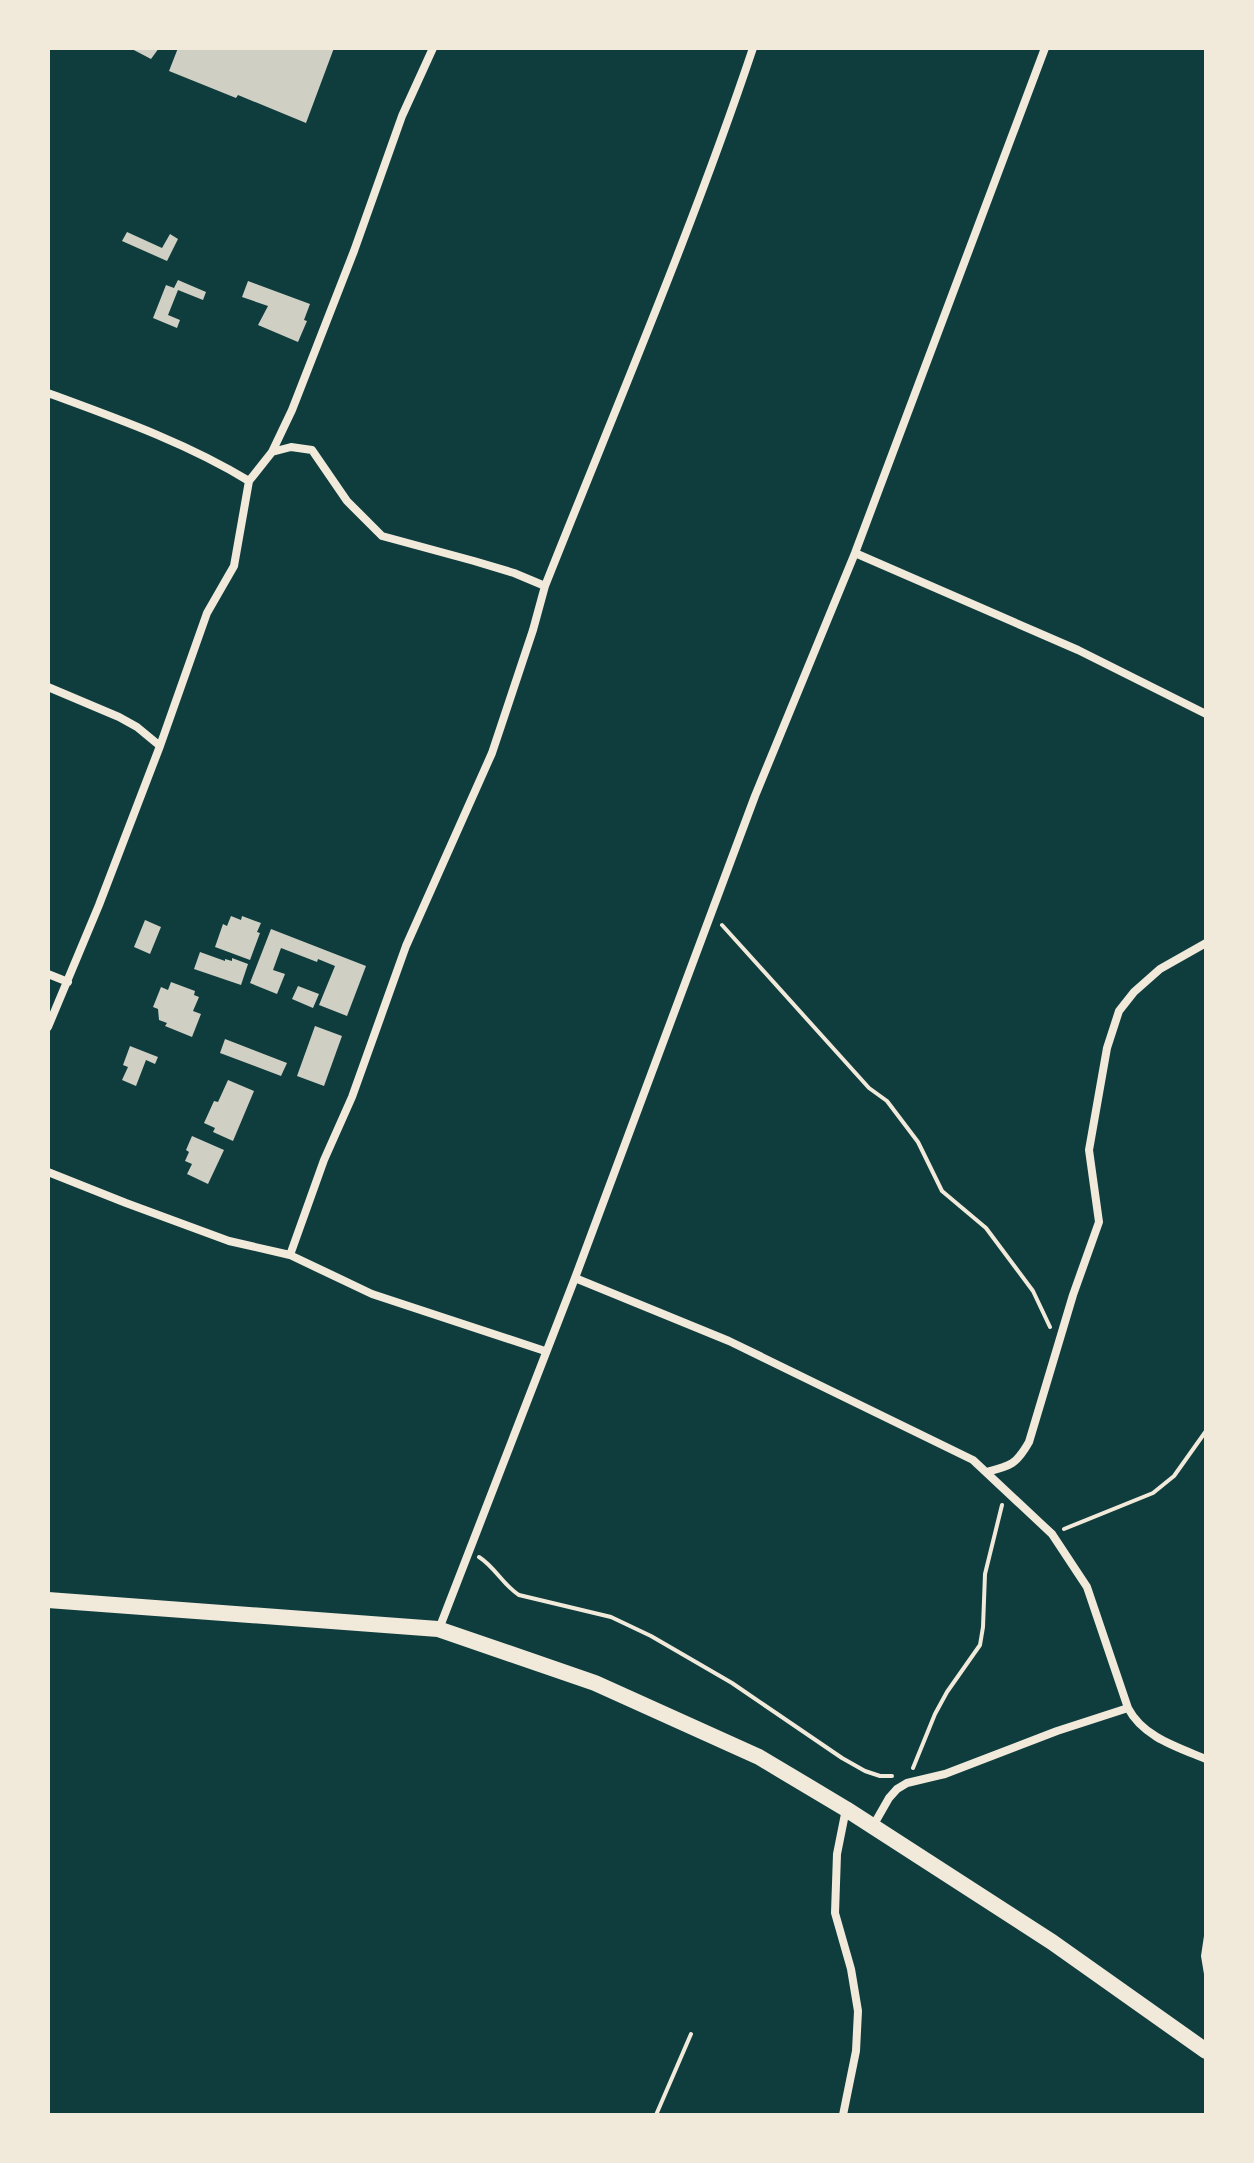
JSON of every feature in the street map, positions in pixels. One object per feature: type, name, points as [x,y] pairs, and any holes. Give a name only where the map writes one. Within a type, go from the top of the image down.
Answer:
[{"type":"highway","points":[[48,1600],[438,1629],[595,1683],[759,1757],[846,1809],[1052,1942],[1206,2051]]},
{"type":"street","points":[[48,1027],[160,746],[207,613],[234,566],[249,481],[272,452],[292,410],[402,116],[433,48]]},
{"type":"street","points":[[290,1255],[324,1160],[352,1097],[406,946],[492,753],[545,586],[689,222],[753,48]]},
{"type":"street","points":[[438,1629],[575,1278],[755,796],[855,553],[1045,48]]},
{"type":"street","points":[[48,393],[177,444],[218,462],[249,481]]},
{"type":"street","points":[[272,452],[291,447],[312,450],[347,501],[382,536],[485,564],[545,586]]},
{"type":"street","points":[[855,553],[1078,650],[1206,714]]},
{"type":"street","points":[[48,687],[137,727],[160,746]]},
{"type":"street","points":[[986,1472],[1011,1466],[1029,1442],[1073,1295],[1099,1222],[1089,1150],[1107,1048],[1119,1011],[1134,992],[1160,969],[1206,943]]},
{"type":"street","points":[[48,974],[68,982]]},
{"type":"street","points":[[48,1172],[229,1241],[290,1255],[372,1294],[545,1351]]},
{"type":"street","points":[[575,1278],[729,1341],[973,1460],[1052,1534],[1087,1587],[1135,1721],[1160,1740],[1206,1759]]},
{"type":"street","points":[[873,1826],[889,1798],[909,1779],[945,1774],[1057,1731],[1128,1708]]},
{"type":"street","points":[[843,2115],[856,2051],[858,2011],[851,1969],[835,1913],[837,1854],[846,1809]]},
{"type":"path","points":[[712,914],[869,1088],[887,1101],[918,1142],[942,1191],[986,1228],[1033,1291],[1058,1344]]},
{"type":"path","points":[[1052,1534],[1153,1493],[1174,1476],[1206,1431]]},
{"type":"path","points":[[468,1550],[488,1563],[519,1595],[611,1617],[651,1636],[732,1683],[865,1771],[909,1779],[941,1703],[980,1645],[985,1574],[1006,1491]]},
{"type":"path","points":[[1206,1936],[1203,1956],[1206,1974]]},
{"type":"path","points":[[656,2115],[691,2034]]},
{"type":"building","points":[[130,48],[159,48],[151,59]]},
{"type":"building","points":[[178,48],[334,48],[306,123],[169,71]]},
{"type":"building","points":[[127,232],[162,248],[170,234],[178,239],[167,261],[122,241]]},
{"type":"building","points":[[178,280],[206,292],[203,300],[178,290],[168,315],[180,320],[177,328],[153,318],[166,285],[174,288]]},
{"type":"building","points":[[248,281],[310,304],[298,342],[258,325],[268,306],[242,297]]},
{"type":"building","points":[[231,916],[241,920],[242,916],[261,923],[250,960],[215,947],[223,924],[227,926]]},
{"type":"building","points":[[145,920],[161,927],[150,954],[134,947]]},
{"type":"building","points":[[271,929],[366,966],[347,1016],[319,1005],[335,966],[318,959],[317,962],[281,948],[273,970],[285,974],[277,994],[250,983]]},
{"type":"building","points":[[200,952],[225,961],[232,961],[232,958],[248,964],[241,985],[194,969]]},
{"type":"building","points":[[171,982],[195,991],[194,995],[199,997],[193,1011],[201,1014],[192,1037],[165,1026],[167,1023],[159,1020],[158,1009],[153,1007],[161,987],[168,990]]},
{"type":"building","points":[[298,986],[319,994],[313,1008],[292,999]]},
{"type":"building","points":[[315,1026],[342,1036],[324,1086],[297,1076]]},
{"type":"building","points":[[225,1039],[287,1063],[281,1076],[220,1053]]},
{"type":"building","points":[[130,1046],[158,1057],[155,1064],[146,1060],[136,1086],[122,1080],[128,1067],[123,1065]]},
{"type":"building","points":[[228,1080],[254,1091],[233,1141],[213,1132],[215,1128],[204,1123]]},
{"type":"building","points":[[192,1136],[224,1150],[208,1184],[187,1174],[192,1164],[185,1161],[189,1152],[186,1150]]}]
